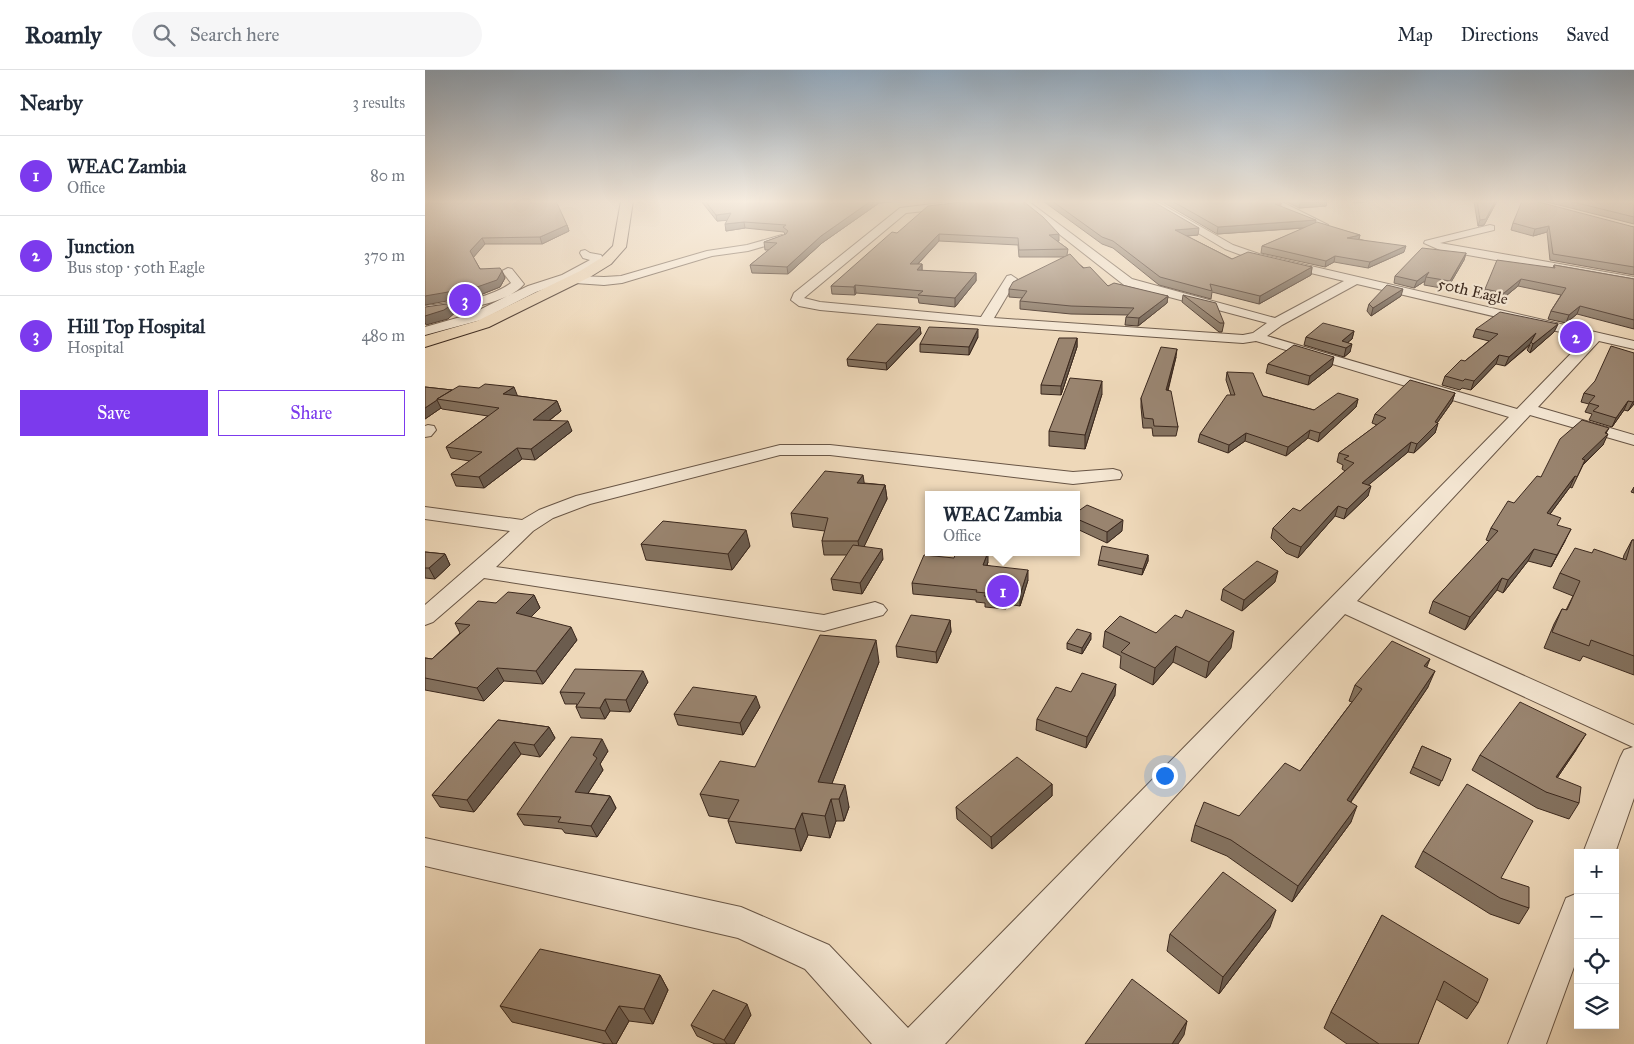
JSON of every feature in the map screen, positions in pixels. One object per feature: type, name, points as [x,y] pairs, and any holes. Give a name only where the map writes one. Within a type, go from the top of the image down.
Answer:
[{"type":"main road","points":[[425,342],[483,324],[575,279],[606,261],[619,246]]},
{"type":"street","points":[[575,279],[604,281],[622,279],[711,253],[752,246]]},
{"type":"street","points":[[858,246],[798,296],[797,300],[820,306],[985,321],[1213,338],[1243,339],[1257,337],[1525,412],[1634,440]]},
{"type":"street","points":[[1080,246],[1128,282],[1277,322]]},
{"type":"street","name":"50th Eagle","points":[[1229,246],[1256,257],[1634,345]]},
{"type":"street","points":[[1438,246],[1634,281]]},
{"type":"street","points":[[425,331],[476,317],[532,289],[566,277],[597,260],[597,257],[587,256],[585,253]]},
{"type":"street","points":[[425,310],[490,297],[512,290],[518,284],[509,271]]},
{"type":"street","points":[[985,321],[1011,279]]},
{"type":"street","points":[[1257,337],[1277,322],[1355,280]]},
{"type":"street","points":[[919,1044],[1597,336]]},
{"type":"street","points":[[425,617],[479,571],[526,527],[546,514],[577,502],[780,450],[831,450],[1073,478],[1113,475]]},
{"type":"street","points":[[425,513],[526,527]]},
{"type":"street","points":[[479,571],[824,623],[875,610]]},
{"type":"street","points":[[1342,604],[1634,736]]},
{"type":"street","points":[[1600,849],[1634,758]]},
{"type":"street","points":[[425,852],[741,923],[817,957],[897,1044]]},
{"type":"street","points":[[1527,1044],[1574,920]]},
{"type":"building","points":[[425,246],[474,246],[470,251],[480,269],[500,268],[502,271],[497,280],[477,287],[425,296]]},
{"type":"building","points":[[773,246],[810,246],[787,267],[750,265]]},
{"type":"building","points":[[876,246],[927,246],[910,264],[922,264],[917,270],[976,273],[955,298],[918,295],[923,291],[855,285],[854,287],[831,286]]},
{"type":"building","points":[[1019,246],[1065,246],[1068,249],[1019,250]]},
{"type":"building","points":[[1120,246],[1207,246],[1232,259],[1248,252],[1312,267],[1260,296],[1210,284],[1212,291],[1160,277]]},
{"type":"building","points":[[1264,246],[1405,246],[1370,262],[1335,256],[1326,261]]},
{"type":"building","points":[[1552,246],[1634,246],[1634,267],[1553,254]]},
{"type":"building","points":[[1422,248],[1466,253],[1450,281],[1426,277],[1429,272],[1417,281],[1395,276]]},
{"type":"building","points":[[1070,254],[1083,268],[1090,267],[1108,286],[1114,283],[1168,296],[1139,318],[1126,317],[1134,308],[1071,306],[1020,301],[1027,291],[1009,289],[1013,282]]},
{"type":"building","points":[[1497,260],[1555,268],[1554,265],[1634,279],[1634,320],[1580,306],[1569,315],[1551,311],[1566,288],[1521,279],[1504,293],[1485,289]]},
{"type":"building","points":[[1387,285],[1403,289],[1373,308],[1369,304]]},
{"type":"building","points":[[1183,295],[1216,303],[1224,323],[1220,323]]},
{"type":"building","points":[[454,303],[444,310],[425,316],[425,307]]},
{"type":"building","points":[[1500,312],[1558,324],[1533,344],[1531,342],[1536,333],[1509,357],[1499,355],[1474,381],[1465,379],[1463,381],[1445,376],[1461,360],[1465,361],[1498,334],[1476,329]]},
{"type":"building","points":[[1323,323],[1354,331],[1342,341],[1352,344],[1346,348],[1306,337]]},
{"type":"building","points":[[877,324],[920,327],[886,363],[847,359]]},
{"type":"building","points":[[929,327],[978,329],[969,347],[920,344]]},
{"type":"building","points":[[1059,338],[1077,338],[1061,386],[1041,385]]},
{"type":"building","points":[[1294,345],[1334,357],[1310,376],[1268,364]]},
{"type":"building","points":[[1611,346],[1634,353],[1634,401],[1628,401],[1616,418],[1593,411],[1599,406],[1589,403],[1595,396],[1584,393],[1595,381]]},
{"type":"building","points":[[1161,347],[1177,349],[1166,390],[1171,391],[1178,427],[1154,426],[1153,419],[1144,418],[1141,398]]},
{"type":"building","points":[[1227,372],[1253,373],[1263,396],[1314,410],[1338,393],[1358,399],[1320,433],[1310,430],[1288,447],[1246,433],[1229,445],[1200,434],[1227,395],[1235,395]]},
{"type":"building","points":[[1070,378],[1102,381],[1085,435],[1049,431]]},
{"type":"building","points":[[1410,380],[1455,393],[1435,422],[1438,423],[1417,444],[1411,442],[1362,483],[1371,486],[1347,509],[1338,506],[1301,547],[1289,542],[1273,528],[1293,508],[1300,511],[1354,463],[1344,459],[1349,456],[1339,453],[1386,418],[1375,414]]},
{"type":"building","points":[[485,384],[514,387],[503,394],[557,401],[533,420],[568,421],[531,449],[517,448],[479,477],[451,474],[482,452],[446,447],[499,408],[437,399],[459,386],[479,388]]},
{"type":"building","points":[[425,387],[452,390],[425,408]]},
{"type":"building","points":[[1582,420],[1609,428],[1605,433],[1608,434],[1582,459],[1585,460],[1577,477],[1575,476],[1547,513],[1561,518],[1557,525],[1571,529],[1557,555],[1534,549],[1508,580],[1502,578],[1470,617],[1433,601],[1498,531],[1491,528],[1508,501],[1514,503],[1537,476],[1541,477],[1560,439]]},
{"type":"building","points":[[825,471],[863,475],[857,483],[885,485],[858,541],[822,541],[828,518],[791,513]]},
{"type":"building","points":[[1087,505],[1123,520],[1107,532],[1080,520],[1080,510]]},
{"type":"building","points":[[663,521],[746,530],[728,554],[641,544]]},
{"type":"building","points":[[1632,540],[1634,540],[1634,656],[1591,640],[1589,646],[1552,632],[1562,609],[1567,610],[1580,581],[1560,573],[1575,548],[1592,553],[1594,549],[1626,560]]},
{"type":"building","points":[[853,545],[882,549],[860,583],[831,579]]},
{"type":"building","points":[[1102,546],[1148,555],[1143,569],[1099,560]]},
{"type":"building","points":[[425,552],[445,554],[429,568],[425,568]]},
{"type":"building","points":[[924,555],[954,558],[955,556],[986,556],[983,565],[1028,570],[1020,595],[1007,594],[1005,599],[984,596],[986,593],[976,592],[977,590],[912,583]]},
{"type":"building","points":[[1257,561],[1278,571],[1244,600],[1223,589]]},
{"type":"building","points":[[508,592],[534,595],[516,613],[571,627],[536,671],[497,668],[477,688],[425,678],[425,658],[432,659],[470,625],[455,623],[478,601],[496,603]]},
{"type":"building","points":[[1186,610],[1234,631],[1209,662],[1176,646],[1155,668],[1121,652],[1130,643],[1105,631],[1120,616],[1156,633],[1175,615],[1182,618]]},
{"type":"building","points":[[911,615],[950,620],[936,652],[896,646]]},
{"type":"building","points":[[1077,629],[1091,633],[1082,648],[1067,643]]},
{"type":"building","points":[[820,635],[876,640],[818,782],[845,785],[839,799],[831,799],[825,816],[802,813],[795,829],[728,821],[739,800],[700,794],[720,761],[755,767]]},
{"type":"building","points":[[1392,641],[1430,659],[1424,666],[1435,671],[1347,800],[1357,806],[1298,886],[1231,840],[1195,825],[1204,802],[1239,816],[1285,763],[1300,771],[1362,689],[1355,685]]},
{"type":"building","points":[[575,669],[643,671],[626,700],[605,699],[600,708],[576,707],[585,693],[560,692]]},
{"type":"building","points":[[1082,673],[1116,684],[1087,737],[1037,719],[1056,687],[1071,692]]},
{"type":"building","points":[[693,687],[756,696],[740,723],[674,714]]},
{"type":"building","points":[[1520,702],[1586,734],[1556,777],[1581,787],[1579,803],[1546,792],[1480,755]]},
{"type":"building","points":[[498,720],[549,727],[534,745],[514,742],[467,800],[432,795]]},
{"type":"building","points":[[571,737],[602,739],[593,755],[597,758],[575,792],[610,796],[591,826],[558,822],[561,817],[517,814]]},
{"type":"building","points":[[1422,746],[1451,759],[1442,781],[1413,767]]},
{"type":"building","points":[[1017,757],[1052,784],[991,837],[956,807]]},
{"type":"building","points":[[1467,784],[1533,821],[1501,878],[1529,887],[1529,908],[1500,898],[1423,851]]},
{"type":"building","points":[[1223,872],[1276,910],[1223,977],[1170,934]]},
{"type":"building","points":[[1382,915],[1488,979],[1478,1003],[1444,981],[1418,1044],[1379,1044],[1331,1012]]},
{"type":"building","points":[[540,949],[660,975],[644,1009],[619,1006],[605,1031],[500,1006]]},
{"type":"building","points":[[1132,979],[1187,1021],[1172,1044],[1085,1044]]},
{"type":"building","points":[[713,990],[747,1004],[724,1040],[691,1025]]},
{"type":"place","name":"Hill Top Hospital","points":[[465,300]]},
{"type":"place","name":"Junction","points":[[1576,337]]},
{"type":"place","name":"WEAC Zambia","points":[[1003,591]]}]
